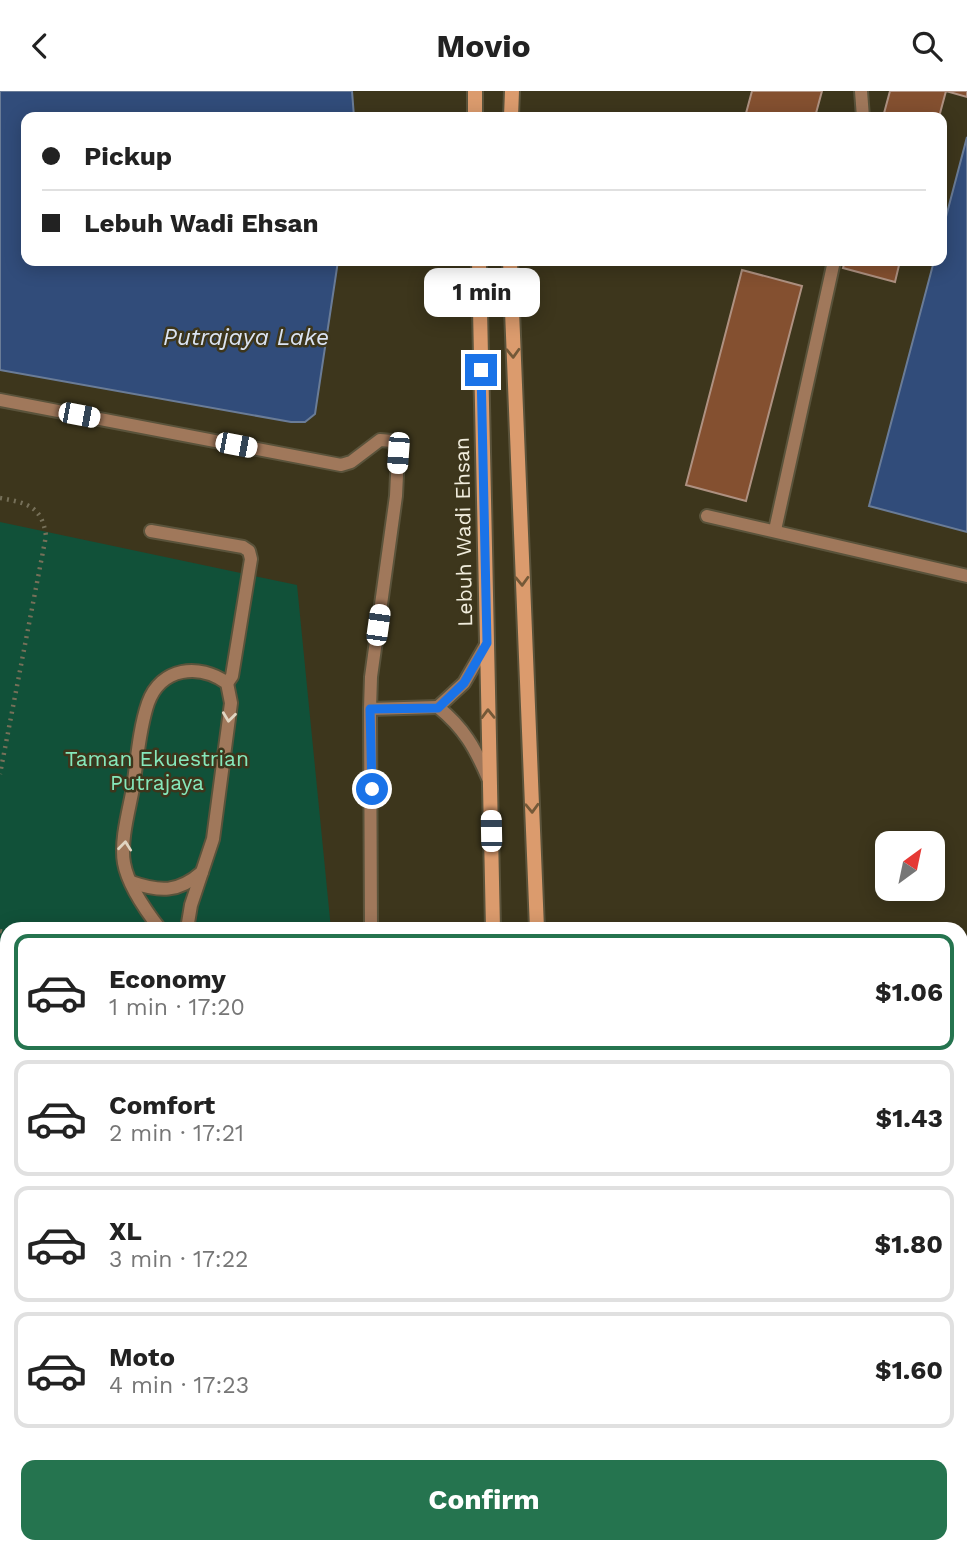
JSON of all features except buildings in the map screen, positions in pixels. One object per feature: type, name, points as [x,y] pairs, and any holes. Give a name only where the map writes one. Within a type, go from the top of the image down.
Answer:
[{"type":"main road","points":[[475,91],[475,112]]},
{"type":"main road","points":[[511,112],[512,91]]},
{"type":"main road","name":"Lebuh Wadi Ehsan","points":[[478,266],[493,922]]},
{"type":"main road","points":[[510,266],[537,922]]},
{"type":"lane","points":[[860,91],[862,112]]},
{"type":"lane","points":[[775,530],[833,266]]},
{"type":"lane","points":[[0,400],[341,465],[351,462],[380,440],[385,438],[392,441],[398,453],[396,496],[371,677],[371,922]]},
{"type":"lane","points":[[707,516],[967,576]]},
{"type":"lane","points":[[151,531],[243,547],[249,551],[251,559],[232,676],[227,683],[230,703],[213,839],[189,922]]},
{"type":"lane","points":[[438,708],[464,683],[487,643]]},
{"type":"lane","points":[[156,922],[131,882],[123,862],[148,702],[161,684],[176,672],[195,669],[213,673],[227,683]]},
{"type":"lane","points":[[370,709],[438,708],[459,724],[472,741],[490,782]]},
{"type":"lane","points":[[131,882],[169,891],[186,886],[202,872]]},
{"type":"path","points":[[0,498],[27,502],[40,512],[46,536],[0,774]]},
{"type":"green space","name":"Taman Ekuestrian Putrajaya","points":[[0,522],[297,585],[330,922],[0,922]]},
{"type":"water","name":"Putrajaya Lake","points":[[0,91],[352,91],[354,112],[21,112],[21,266],[337,266],[315,414],[305,422],[291,422],[0,370]]},
{"type":"water","points":[[967,137],[967,532],[869,506],[933,266],[947,266],[947,213]]},
{"type":"route","points":[[372,789],[370,709],[438,708],[464,683],[487,643],[481,370]]}]
